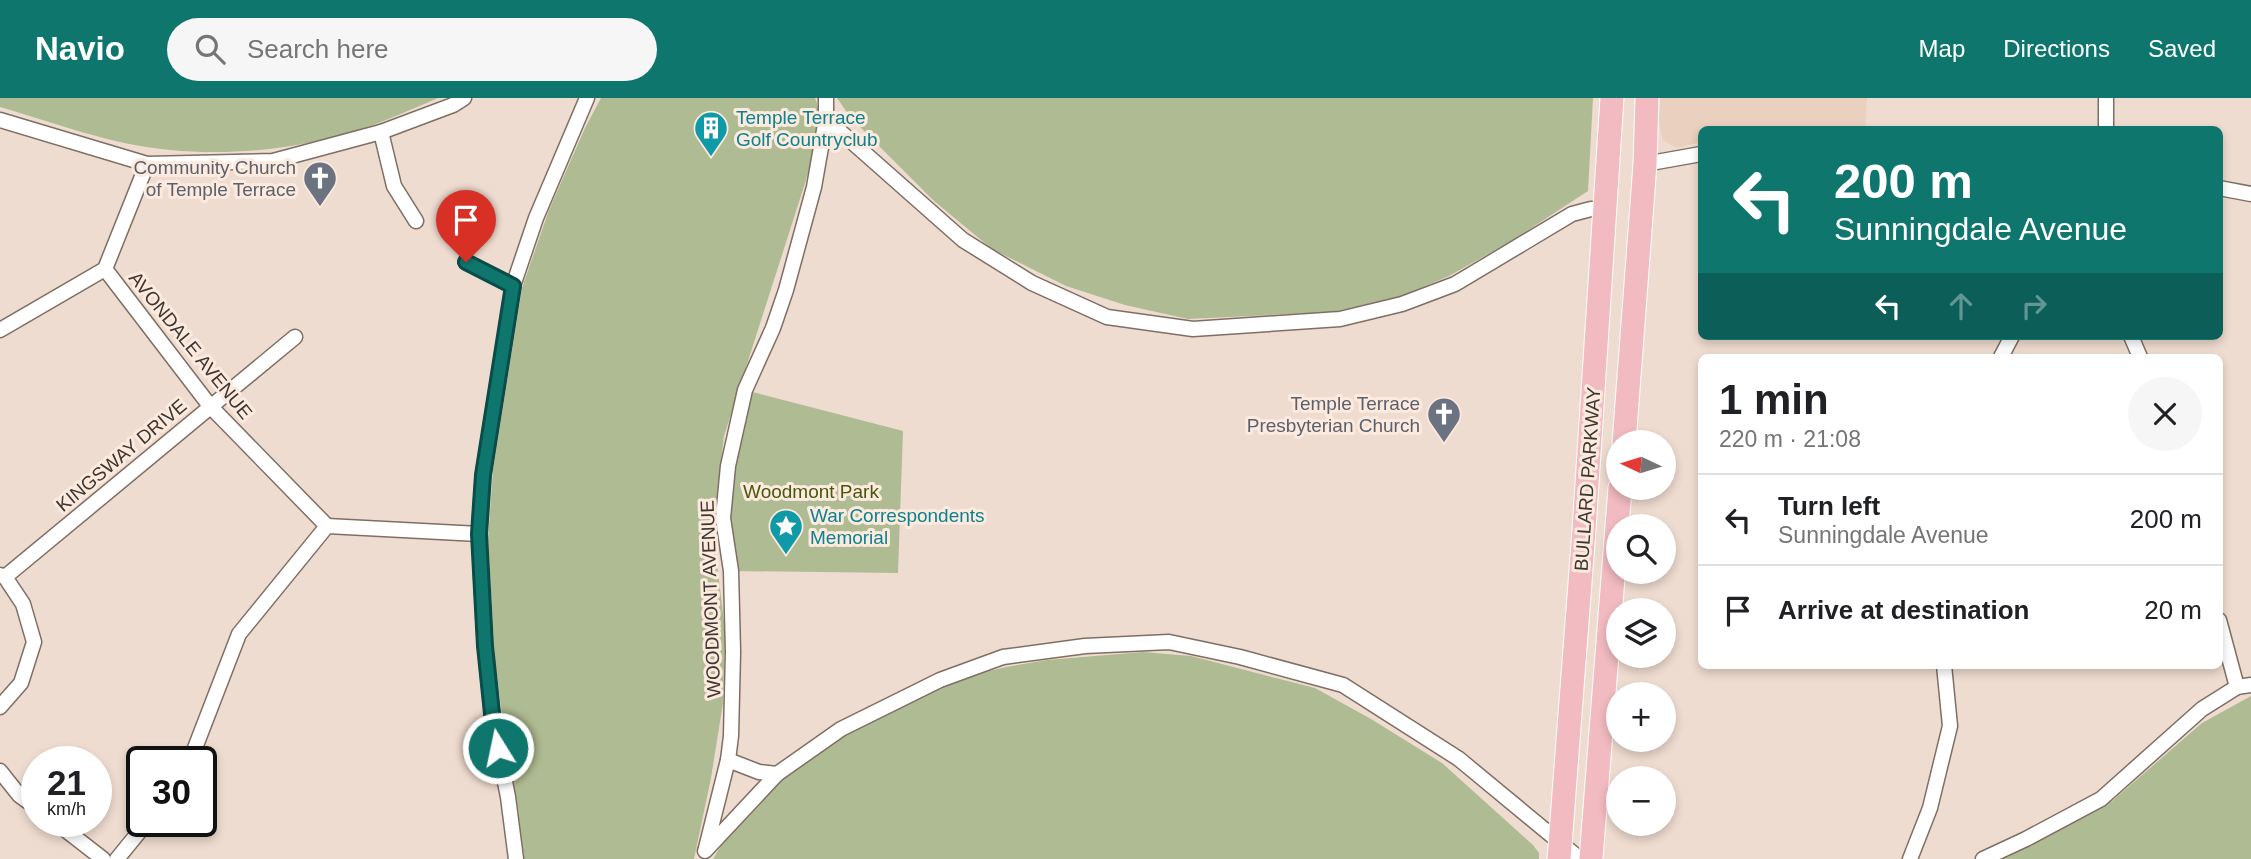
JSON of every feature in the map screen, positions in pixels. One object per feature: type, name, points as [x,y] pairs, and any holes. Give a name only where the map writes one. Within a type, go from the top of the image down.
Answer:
[{"type":"main road","name":"BULLARD PARKWAY","points":[[1559,851],[1584,530],[1612,98]]},
{"type":"main road","name":"BULLARD PARKWAY","points":[[1625,430],[1645,164],[1647,98]]},
{"type":"main road","name":"BULLARD PARKWAY","points":[[1591,859],[1619,500]]},
{"type":"street","points":[[0,120],[147,164],[273,161],[381,132],[453,105],[464,98]]},
{"type":"street","points":[[516,859],[508,797],[493,723],[485,646],[479,534],[488,439],[513,286],[536,218],[586,98]]},
{"type":"street","name":"WOODMONT AVENUE","points":[[704,855],[732,736],[732,571],[723,518],[728,466],[745,390],[773,328],[786,290],[814,187],[826,118],[826,98]]},
{"type":"street","points":[[2106,98],[2106,126]]},
{"type":"street","points":[[826,118],[963,240],[1032,283],[1107,317],[1193,329],[1340,319],[1402,304],[1455,284],[1572,214],[1605,209]]},
{"type":"street","points":[[381,132],[394,186],[416,221]]},
{"type":"street","points":[[1645,164],[1698,155]]},
{"type":"street","name":"AVONDALE AVENUE","points":[[147,164],[105,269],[210,406],[327,526]]},
{"type":"street","points":[[2223,189],[2251,194]]},
{"type":"street","points":[[466,262],[513,286]]},
{"type":"street","points":[[0,330],[105,269]]},
{"type":"street","name":"KINGSWAY DRIVE","points":[[3,576],[295,337]]},
{"type":"street","points":[[196,746],[239,634],[327,526],[479,534]]},
{"type":"street","points":[[0,707],[21,683],[34,642],[23,604],[3,576]]},
{"type":"street","points":[[1983,859],[2102,799],[2202,709],[2244,686],[2223,631]]},
{"type":"street","points":[[704,855],[777,775],[841,729],[940,680],[1003,657],[1085,646],[1169,642],[1240,657],[1343,685],[1459,759],[1559,851],[1580,859]]},
{"type":"street","points":[[1910,859],[1930,808],[1950,726],[1944,669]]},
{"type":"street","points":[[728,760],[759,772],[777,775]]},
{"type":"street","points":[[0,771],[21,796]]},
{"type":"street","points":[[75,837],[103,859]]},
{"type":"street","points":[[117,859],[135,837]]},
{"type":"shaded area","points":[[1660,98],[1867,98],[1865,126],[1698,126],[1698,143],[1677,148],[1662,140]]},
{"type":"green space","points":[[0,98],[438,98],[379,123],[336,137],[265,149],[194,152],[148,147],[105,138],[0,107]]},
{"type":"green space","points":[[601,98],[815,98],[818,106],[818,127],[809,171],[724,436],[713,531],[725,630],[723,703],[694,859],[523,859],[518,808],[507,754],[495,661],[488,539],[493,470],[522,288],[549,210]]},
{"type":"green space","points":[[837,98],[1593,98],[1588,191],[1513,240],[1449,276],[1402,296],[1333,312],[1188,319],[1125,305],[1066,286],[992,249],[934,201],[851,118]]},
{"type":"green space","name":"Woodmont Park","points":[[745,390],[903,431],[898,573],[731,571],[723,518]]},
{"type":"green space","points":[[1143,652],[1191,656],[1315,688],[1442,763],[1533,845],[1539,853],[1539,859],[713,859],[734,824],[780,781],[836,741],[899,706],[960,678],[1006,667],[1047,660]]},
{"type":"green space","points":[[2251,696],[2251,859],[2003,859],[2112,801],[2202,723]]},
{"type":"place","name":"Temple Terrace Golf Countryclub","points":[[711,158]]},
{"type":"place","name":"Community Church of Temple Terrace","points":[[320,208]]},
{"type":"place","name":"Temple Terrace Presbyterian Church","points":[[1444,444]]},
{"type":"place","name":"War Correspondents Memorial","points":[[786,556]]},
{"type":"route","points":[[466,262],[513,286],[483,475],[479,534],[485,646],[498,748]]}]
